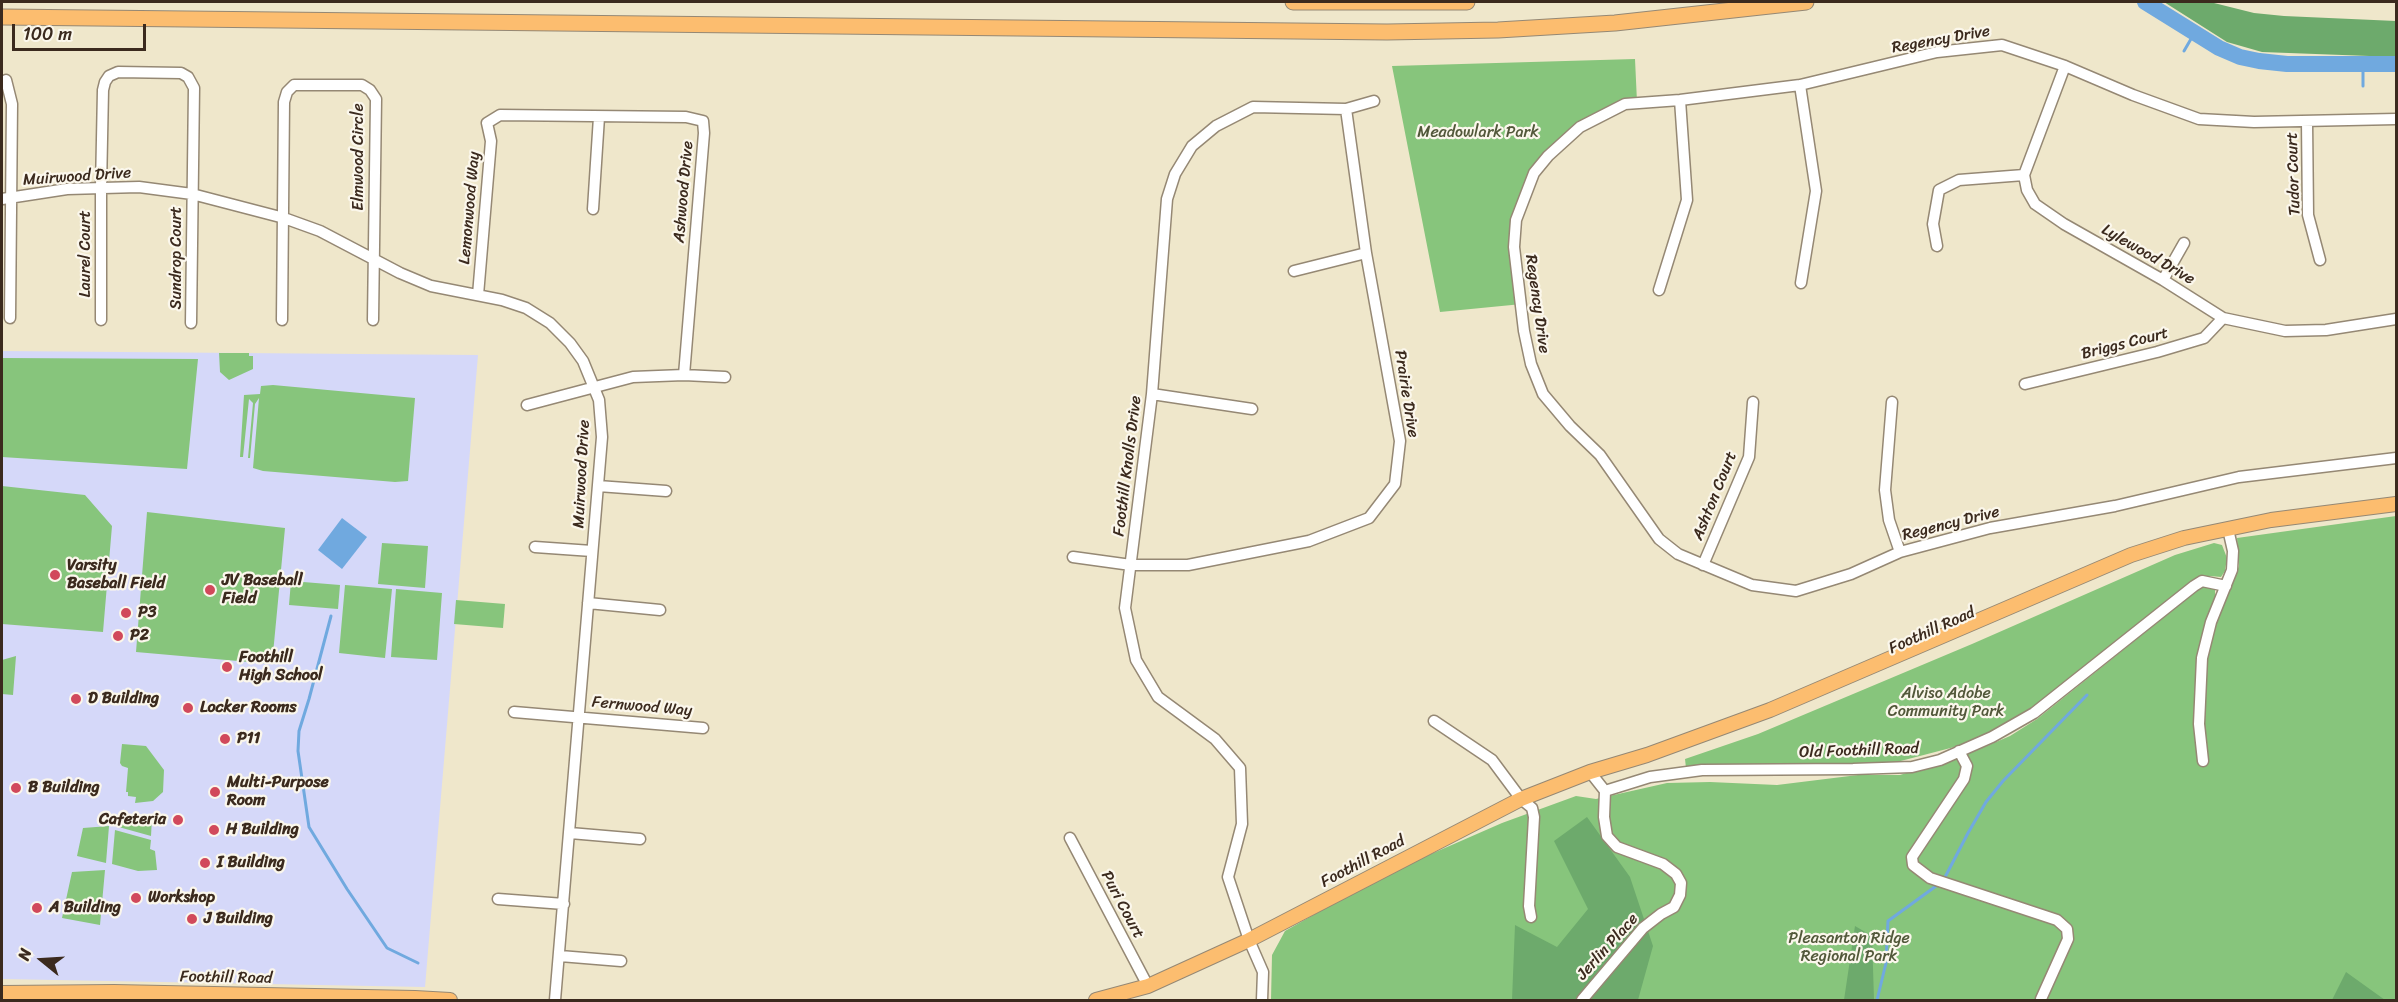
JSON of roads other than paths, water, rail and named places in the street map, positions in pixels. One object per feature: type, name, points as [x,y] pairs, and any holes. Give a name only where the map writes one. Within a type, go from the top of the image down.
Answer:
[{"type":"highway","points":[[1293,2],[1467,2]]},
{"type":"highway","points":[[2,17],[1397,32],[1603,24],[1806,2]]},
{"type":"main road","name":"Foothill Road","points":[[1096,1000],[1148,986],[1249,940],[1521,799],[1590,772],[1647,755],[1689,747],[1754,724],[2114,571],[2228,529],[2271,520],[2397,504]]},
{"type":"main road","name":"Foothill Road","points":[[2,993],[125,992],[450,1000]]},
{"type":"street","name":"Regency Drive","points":[[2397,119],[2254,122],[2199,119],[2133,95],[2065,66],[2002,45],[1937,52],[1800,85],[1680,100],[1625,104],[1580,127],[1534,173],[1516,220],[1514,247],[1529,353],[1543,394],[1570,426],[1600,455],[1659,539],[1678,554],[1752,585],[1796,591],[1851,574],[1900,552],[1990,528],[2115,506],[2239,477],[2397,458]]},
{"type":"street","points":[[1937,246],[1933,224],[1940,190],[1959,180],[2024,175],[2065,66]]},
{"type":"street","name":"Laurel Court","points":[[100,320],[103,90],[109,76],[118,72],[181,73],[188,77],[194,88],[192,194]]},
{"type":"street","points":[[6,80],[12,104],[6,198],[10,318]]},
{"type":"street","name":"Elmwood Circle","points":[[282,320],[284,102],[287,92],[294,85],[362,85],[370,90],[376,99],[373,320]]},
{"type":"street","points":[[1800,85],[1816,191],[1801,283]]},
{"type":"street","points":[[1659,290],[1687,200],[1680,100]]},
{"type":"street","name":"Foothill Knolls Drive","points":[[1262,1000],[1263,972],[1249,940],[1228,876],[1242,824],[1240,768],[1215,739],[1158,698],[1136,660],[1125,608],[1152,394],[1167,200],[1175,174],[1192,146],[1216,126],[1253,107],[1346,110],[1374,101]]},
{"type":"street","name":"Prairie Drive","points":[[1073,557],[1131,565],[1188,565],[1309,541],[1369,518],[1395,484],[1400,441],[1366,253],[1346,110]]},
{"type":"street","name":"Ashwood Drive","points":[[488,123],[500,115],[686,117],[703,121],[704,133],[684,375]]},
{"type":"street","points":[[593,209],[599,117]]},
{"type":"street","name":"Tudor Court","points":[[2307,121],[2308,215],[2320,260]]},
{"type":"street","name":"Lemonwood Way","points":[[478,295],[490,141],[488,123]]},
{"type":"street","name":"Lylewood Drive","points":[[2024,175],[2027,190],[2035,204],[2042,210],[2163,280],[2223,318],[2285,330],[2326,330],[2397,319]]},
{"type":"street","name":"Muirwood Drive","points":[[6,198],[67,189],[139,187],[192,194],[284,218],[320,231],[400,273],[431,286],[514,303],[550,323],[570,343],[583,361],[595,388],[602,423],[555,1000]]},
{"type":"street","name":"Sundrop Court","points":[[191,323],[192,194]]},
{"type":"street","points":[[2163,280],[2184,243]]},
{"type":"street","points":[[1293,271],[1366,253]]},
{"type":"street","name":"Briggs Court","points":[[2025,384],[2157,352],[2204,338],[2223,318]]},
{"type":"street","points":[[527,405],[633,377],[684,375],[725,377]]},
{"type":"street","points":[[1152,394],[1252,409]]},
{"type":"street","name":"Ashton Court","points":[[1703,565],[1749,457],[1753,402]]},
{"type":"street","points":[[1892,402],[1885,490],[1889,520],[1900,552]]},
{"type":"street","points":[[598,486],[666,491]]},
{"type":"street","points":[[2203,761],[2199,724],[2202,658],[2211,622],[2232,570],[2234,558],[2228,529]]},
{"type":"street","points":[[535,547],[592,551]]},
{"type":"street","name":"Old Foothill Road","points":[[1605,790],[1650,777],[1702,770],[1853,769],[1912,766],[1940,760],[1992,737],[2034,713],[2202,582],[2226,586]]},
{"type":"street","points":[[588,603],[660,610]]},
{"type":"street","name":"Fernwood Way","points":[[514,712],[703,728]]},
{"type":"street","points":[[1434,721],[1492,760],[1521,799],[1532,808],[1534,817],[1528,906],[1531,917]]},
{"type":"street","points":[[1959,751],[1967,766],[1964,779],[1911,857],[1913,865],[1930,878],[2057,920],[2067,929],[2068,939],[2041,999]]},
{"type":"street","points":[[1590,772],[1605,790]]},
{"type":"street","name":"Jerlin Place","points":[[1582,1000],[1643,928],[1674,907],[1680,895],[1681,883],[1676,874],[1663,864],[1617,847],[1607,836],[1604,817],[1605,790]]},
{"type":"street","points":[[570,833],[640,839]]},
{"type":"street","name":"Puri Court","points":[[1070,838],[1148,986]]},
{"type":"street","points":[[498,899],[564,904]]},
{"type":"street","points":[[560,956],[621,961]]},
{"type":"water","points":[[342,518],[367,537],[342,569],[318,550]]},
{"type":"waterway","points":[[2145,2],[2219,48],[2240,57],[2287,64],[2396,64]]},
{"type":"waterway","points":[[2184,51],[2195,32]]},
{"type":"waterway","points":[[2363,65],[2363,86]]},
{"type":"waterway","points":[[331,616],[299,731],[298,751],[309,827],[387,948],[418,963]]},
{"type":"waterway","points":[[1877,1000],[1886,963],[1888,921],[1943,881],[1986,802],[2003,781],[2087,695]]},
{"type":"place","name":"Varsity Baseball Field","points":[[55,575]]},
{"type":"place","name":"JV Baseball Field","points":[[210,590]]},
{"type":"place","name":"P3","points":[[126,613]]},
{"type":"place","name":"P2","points":[[118,636]]},
{"type":"place","name":"Foothill High School","points":[[227,667]]},
{"type":"place","name":"D Building","points":[[76,699]]},
{"type":"place","name":"Locker Rooms","points":[[188,708]]},
{"type":"place","name":"P11","points":[[225,739]]},
{"type":"place","name":"B Building","points":[[16,788]]},
{"type":"place","name":"Multi-Purpose Room","points":[[215,792]]},
{"type":"place","name":"Cafeteria","points":[[178,820]]},
{"type":"place","name":"H Building","points":[[214,830]]},
{"type":"place","name":"I Building","points":[[205,863]]},
{"type":"place","name":"Workshop","points":[[136,898]]},
{"type":"place","name":"A Building","points":[[37,908]]},
{"type":"place","name":"J Building","points":[[192,919]]},
{"type":"park label","name":"Meadowlark Park","points":[[1478,133]]},
{"type":"park label","name":"Alviso Adobe Community Park","points":[[1946,703]]},
{"type":"park label","name":"Pleasanton Ridge Regional Park","points":[[1849,948]]}]
